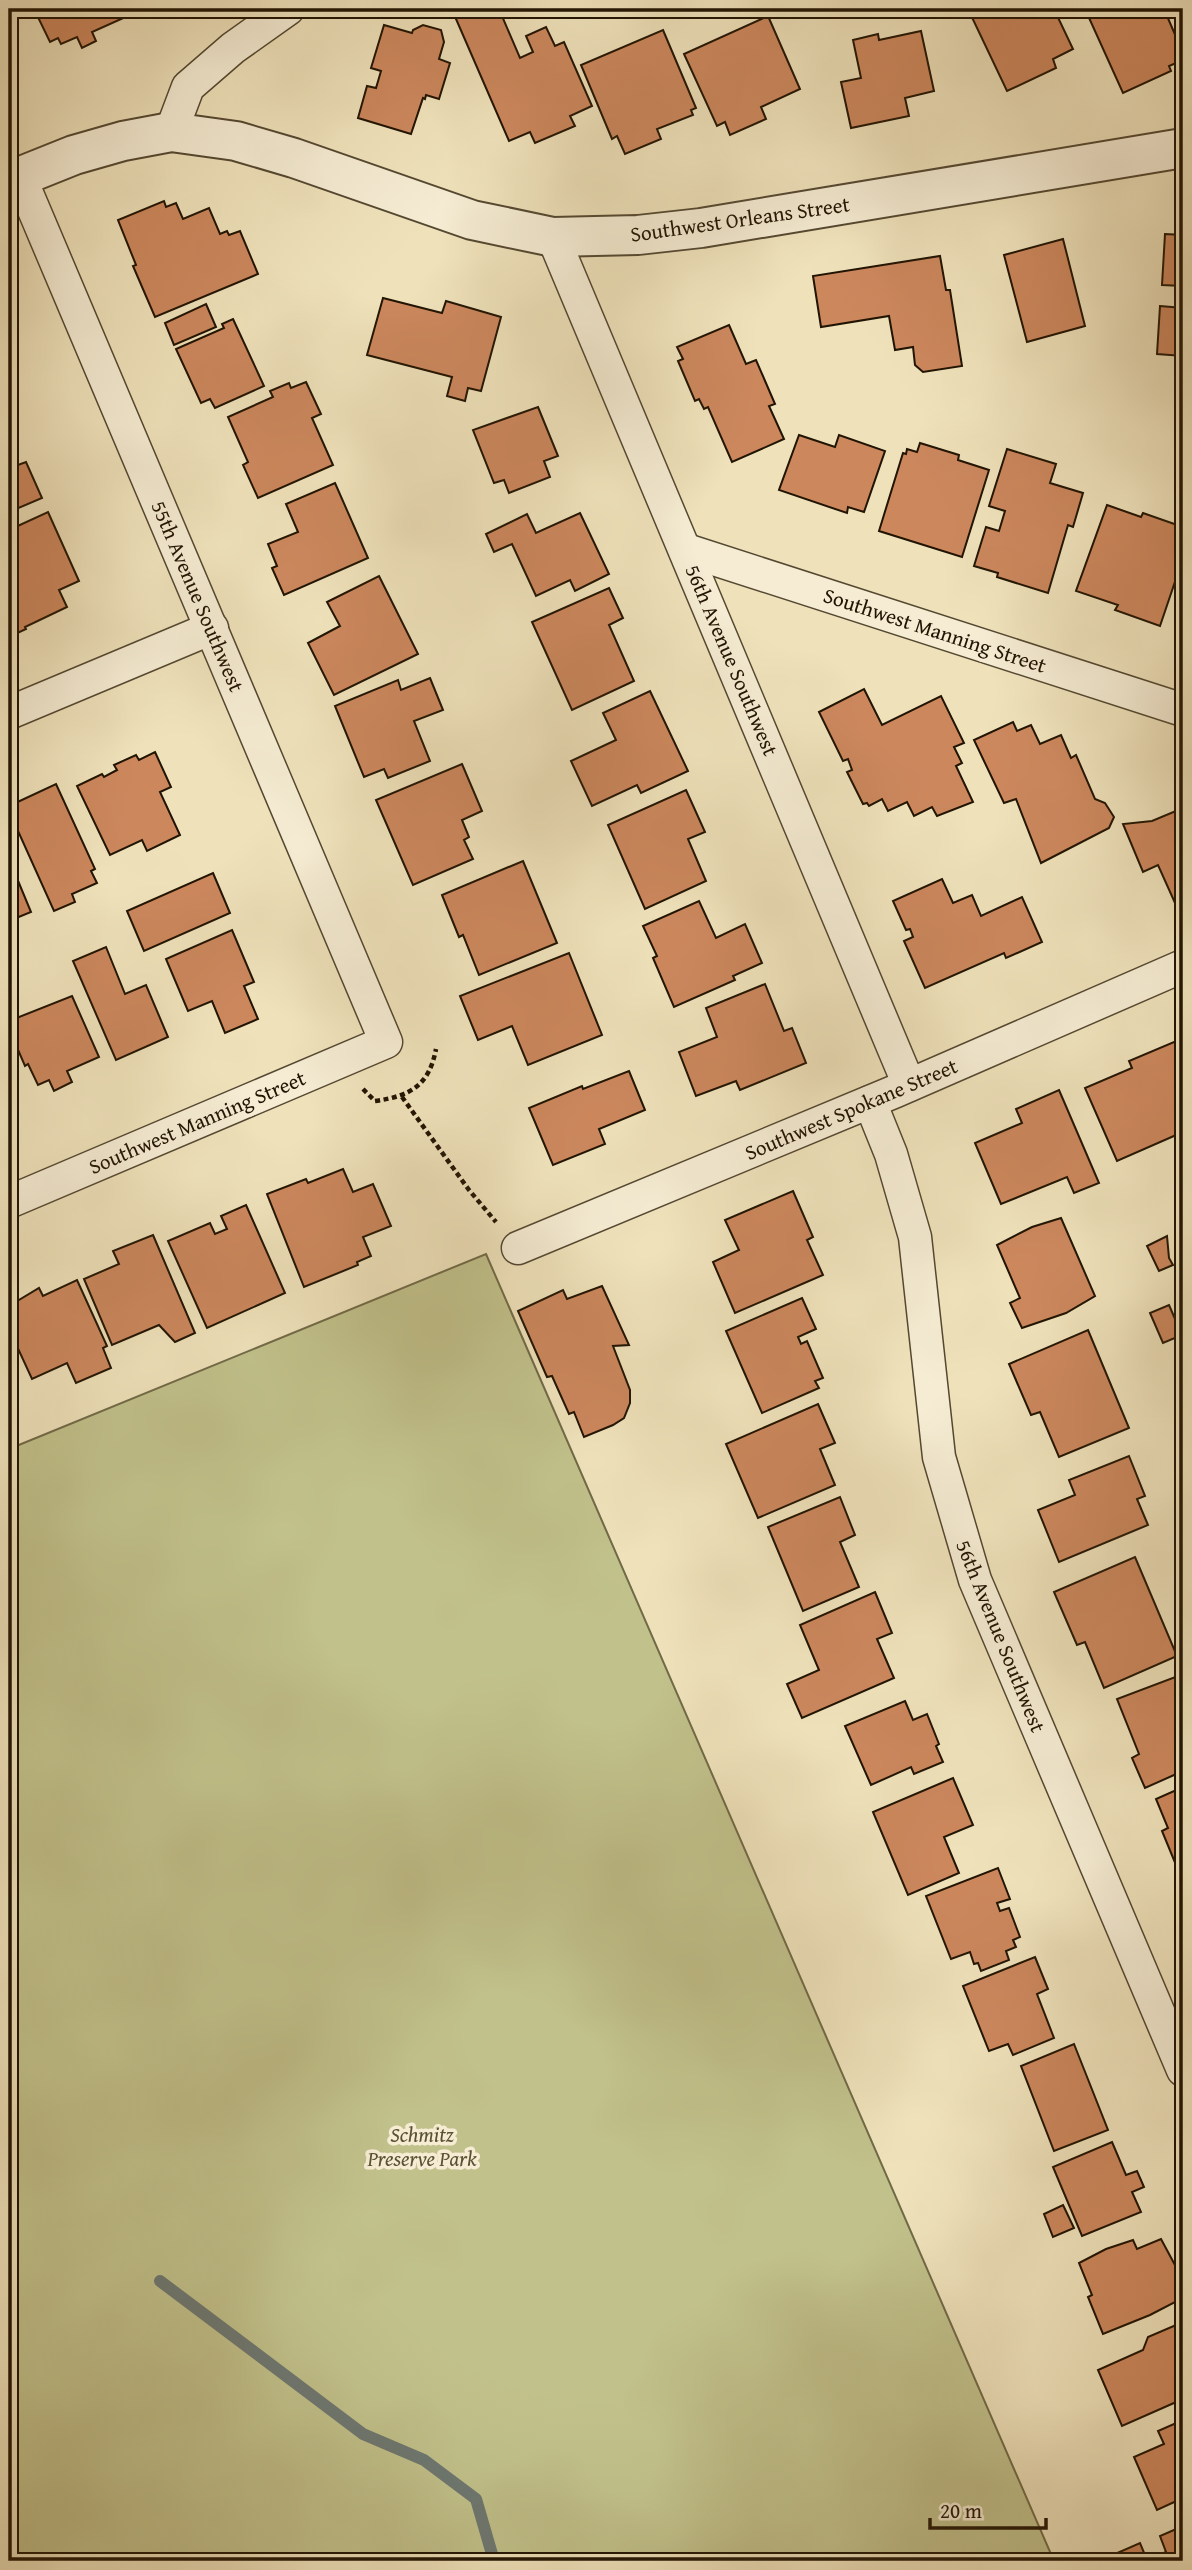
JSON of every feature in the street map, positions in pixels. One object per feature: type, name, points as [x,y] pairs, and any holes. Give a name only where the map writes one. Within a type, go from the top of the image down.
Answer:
[{"type":"street","points":[[171,132],[188,87],[233,48],[288,9]]},
{"type":"street","name":"Southwest Orleans Street","points":[[12,170],[122,141],[171,132],[236,141],[294,158],[472,220],[553,237],[638,235],[701,228],[1183,148]]},
{"type":"street","name":"55th Avenue Southwest","points":[[12,170],[212,628],[386,1042]]},
{"type":"street","name":"56th Avenue Southwest","points":[[553,237],[909,1085]]},
{"type":"street","name":"Southwest Manning Street","points":[[686,550],[1183,710]]},
{"type":"street","points":[[9,713],[212,628]]},
{"type":"street","name":"Southwest Spokane Street","points":[[518,1248],[870,1102],[1183,967]]},
{"type":"street","name":"Southwest Manning Street","points":[[9,1202],[386,1042]]},
{"type":"street","name":"56th Avenue Southwest","points":[[870,1102],[891,1154],[915,1237],[939,1457],[968,1559],[1183,2070]]},
{"type":"path","points":[[361,1085],[366,1094],[375,1101],[402,1097],[420,1083],[433,1066],[436,1049]]},
{"type":"path","points":[[402,1097],[468,1190]]},
{"type":"green space","name":"Schmitz Preserve Park","points":[[486,1254],[1054,2561],[9,2561],[9,1449]]},
{"type":"building","points":[[34,9],[139,11],[92,32],[96,41],[82,48],[77,37],[61,44],[58,38],[50,42]]},
{"type":"building","points":[[462,9],[499,9],[520,58],[533,52],[526,36],[546,27],[555,46],[564,42],[592,106],[570,116],[575,126],[535,143],[530,132],[509,141],[453,12]]},
{"type":"building","points":[[968,9],[1054,9],[1073,49],[1053,59],[1056,68],[1007,91]]},
{"type":"building","points":[[1085,9],[1183,9],[1167,16],[1183,53],[1183,60],[1169,66],[1171,71],[1123,93]]},
{"type":"building","points":[[768,16],[800,89],[761,107],[766,119],[730,135],[725,122],[717,126],[684,54]]},
{"type":"building","points":[[384,25],[412,33],[423,25],[441,30],[444,42],[439,59],[450,63],[439,99],[426,95],[425,99],[423,98],[411,134],[358,118],[367,86],[376,88],[381,71],[371,68]]},
{"type":"building","points":[[663,30],[696,108],[691,110],[693,115],[657,129],[661,139],[625,154],[617,136],[612,139],[581,65]]},
{"type":"building","points":[[921,31],[934,91],[905,98],[909,116],[851,128],[841,82],[861,78],[853,40],[878,34],[879,40]]},
{"type":"building","points":[[164,201],[166,207],[176,203],[183,219],[209,208],[220,234],[227,231],[229,235],[240,231],[258,274],[155,317],[133,266],[136,265],[118,220]]},
{"type":"building","points":[[1165,234],[1183,235],[1183,286],[1162,285]]},
{"type":"building","points":[[1063,239],[1085,326],[1027,342],[1004,255]]},
{"type":"building","points":[[940,256],[946,290],[950,290],[962,366],[923,372],[915,365],[913,347],[895,350],[889,316],[821,327],[813,276]]},
{"type":"building","points":[[383,298],[442,313],[446,301],[501,317],[481,391],[468,388],[465,401],[447,396],[452,377],[367,355]]},
{"type":"building","points":[[206,304],[216,327],[174,345],[165,323]]},
{"type":"building","points":[[1160,306],[1183,308],[1183,356],[1157,354]]},
{"type":"building","points":[[233,319],[264,386],[215,408],[210,399],[201,403],[176,349],[224,328],[222,324]]},
{"type":"building","points":[[729,325],[746,364],[756,360],[775,404],[769,406],[784,439],[732,462],[708,407],[704,409],[699,399],[695,401],[678,361],[683,359],[677,347]]},
{"type":"building","points":[[306,382],[321,414],[312,418],[333,465],[258,498],[243,465],[248,462],[228,417],[273,397],[270,391],[289,383],[291,388]]},
{"type":"building","points":[[538,407],[558,456],[544,461],[550,477],[509,493],[504,480],[494,483],[473,430]]},
{"type":"building","points":[[799,435],[835,447],[839,435],[885,451],[864,512],[848,507],[847,513],[779,490]]},
{"type":"building","points":[[920,443],[959,455],[958,460],[989,470],[962,557],[879,531],[903,453],[906,454],[907,449],[917,452]]},
{"type":"building","points":[[11,449],[18,465],[26,462],[42,498],[9,512],[9,450]]},
{"type":"building","points":[[1007,449],[1056,464],[1050,483],[1083,493],[1073,527],[1068,525],[1048,593],[997,577],[998,573],[974,566],[986,527],[999,531],[1005,511],[989,506]]},
{"type":"building","points":[[335,483],[368,558],[284,595],[272,568],[277,566],[268,544],[298,532],[286,504]]},
{"type":"building","points":[[1107,505],[1141,517],[1143,513],[1183,527],[1183,558],[1160,626],[1115,610],[1118,605],[1076,591]]},
{"type":"building","points":[[48,512],[79,581],[59,590],[67,607],[9,637],[9,530]]},
{"type":"building","points":[[580,513],[609,574],[575,591],[570,580],[536,596],[512,544],[494,552],[486,534],[527,514],[536,533]]},
{"type":"building","points":[[379,576],[418,654],[334,695],[308,643],[340,626],[327,602]]},
{"type":"building","points":[[609,588],[623,618],[609,625],[634,681],[572,710],[532,622]]},
{"type":"building","points":[[430,678],[443,710],[414,721],[430,761],[388,778],[384,769],[364,777],[335,706],[398,680],[401,690]]},
{"type":"building","points":[[864,689],[882,725],[941,696],[964,743],[954,747],[962,763],[956,766],[973,802],[937,816],[932,807],[914,816],[907,802],[888,811],[882,799],[869,806],[867,803],[863,804],[847,772],[852,770],[848,759],[843,761],[819,712]]},
{"type":"building","points":[[650,691],[688,771],[641,793],[637,785],[592,806],[571,761],[616,740],[603,713]]},
{"type":"building","points":[[1013,722],[1017,731],[1031,725],[1040,744],[1061,735],[1071,758],[1076,755],[1095,799],[1105,803],[1114,817],[1109,828],[1041,863],[1016,799],[1004,803],[974,740]]},
{"type":"building","points":[[155,752],[171,787],[160,792],[180,835],[147,851],[142,840],[110,855],[77,786],[102,774],[104,777],[117,770],[114,765],[136,755],[139,760]]},
{"type":"building","points":[[462,764],[482,811],[462,820],[469,837],[464,840],[473,859],[413,885],[376,800]]},
{"type":"building","points":[[56,784],[95,869],[91,871],[97,883],[72,894],[75,902],[54,911],[9,806]]},
{"type":"building","points":[[686,790],[705,832],[688,839],[706,881],[645,909],[608,825]]},
{"type":"building","points":[[1183,808],[1183,900],[1175,903],[1158,865],[1143,872],[1123,824],[1152,821]]},
{"type":"building","points":[[9,859],[31,912],[9,921]]},
{"type":"building","points":[[523,861],[557,943],[479,975],[463,935],[459,937],[442,895]]},
{"type":"building","points":[[213,873],[230,913],[144,951],[127,911]]},
{"type":"building","points":[[942,879],[953,903],[972,895],[981,916],[1022,897],[1042,942],[1006,958],[1004,953],[925,988],[904,941],[913,937],[910,929],[906,930],[893,901]]},
{"type":"building","points":[[699,901],[716,938],[745,924],[762,963],[733,976],[735,980],[674,1007],[653,958],[657,956],[643,926]]},
{"type":"building","points":[[232,930],[254,982],[244,986],[258,1019],[225,1033],[212,1001],[188,1011],[166,959]]},
{"type":"building","points":[[106,947],[125,994],[146,985],[168,1037],[116,1060],[73,961]]},
{"type":"building","points":[[569,953],[602,1035],[528,1065],[512,1026],[478,1040],[460,996]]},
{"type":"building","points":[[765,984],[784,1031],[792,1028],[806,1063],[740,1090],[736,1081],[696,1096],[679,1052],[717,1037],[706,1008]]},
{"type":"building","points":[[72,996],[99,1057],[67,1071],[72,1082],[54,1091],[49,1080],[38,1085],[28,1064],[25,1066],[9,1029],[9,1021]]},
{"type":"building","points":[[1181,1039],[1183,1132],[1117,1161],[1085,1088],[1132,1068],[1129,1061]]},
{"type":"building","points":[[629,1071],[645,1110],[599,1129],[605,1144],[553,1165],[529,1108],[582,1086],[583,1089]]},
{"type":"building","points":[[1059,1090],[1099,1183],[1074,1193],[1067,1177],[1001,1204],[975,1143],[1022,1123],[1016,1109]]},
{"type":"building","points":[[343,1169],[353,1192],[373,1184],[391,1226],[363,1237],[371,1256],[357,1262],[358,1265],[304,1287],[267,1194],[306,1179],[308,1183]]},
{"type":"building","points":[[793,1191],[813,1237],[807,1240],[823,1275],[735,1313],[713,1262],[739,1250],[725,1220]]},
{"type":"building","points":[[246,1205],[285,1293],[207,1328],[168,1241],[210,1223],[215,1234],[227,1229],[221,1216]]},
{"type":"building","points":[[1061,1218],[1095,1296],[1066,1313],[1022,1328],[1010,1303],[1020,1298],[997,1245],[1032,1227]]},
{"type":"building","points":[[153,1235],[195,1333],[175,1342],[159,1325],[112,1345],[84,1279],[119,1264],[113,1251]]},
{"type":"building","points":[[1167,1236],[1169,1258],[1173,1265],[1159,1271],[1147,1246]]},
{"type":"building","points":[[77,1280],[107,1346],[103,1348],[111,1368],[76,1383],[67,1363],[32,1379],[9,1329],[9,1306],[39,1288],[43,1296]]},
{"type":"building","points":[[602,1286],[629,1345],[613,1346],[630,1390],[630,1403],[624,1418],[584,1437],[574,1412],[569,1414],[552,1376],[547,1377],[518,1311],[563,1290],[567,1299]]},
{"type":"building","points":[[802,1298],[816,1329],[798,1337],[801,1344],[807,1341],[823,1378],[815,1381],[819,1388],[762,1413],[726,1331]]},
{"type":"building","points":[[1169,1305],[1182,1335],[1163,1343],[1150,1313]]},
{"type":"building","points":[[1088,1330],[1129,1428],[1059,1457],[1040,1412],[1031,1415],[1009,1364]]},
{"type":"building","points":[[818,1404],[835,1443],[820,1449],[835,1485],[758,1518],[726,1444]]},
{"type":"building","points":[[1129,1456],[1145,1496],[1137,1499],[1148,1525],[1059,1562],[1038,1510],[1075,1495],[1069,1480]]},
{"type":"building","points":[[840,1497],[855,1535],[840,1542],[859,1587],[803,1611],[768,1527]]},
{"type":"building","points":[[1135,1557],[1177,1656],[1104,1688],[1085,1642],[1077,1645],[1054,1592]]},
{"type":"building","points":[[875,1592],[892,1633],[877,1639],[894,1678],[802,1718],[787,1684],[819,1670],[800,1625]]},
{"type":"building","points":[[1178,1676],[1183,1687],[1183,1771],[1145,1788],[1132,1758],[1139,1754],[1117,1699]]},
{"type":"building","points":[[905,1701],[913,1720],[927,1714],[943,1762],[914,1774],[911,1767],[871,1785],[845,1726]]},
{"type":"building","points":[[953,1778],[973,1825],[944,1837],[959,1873],[908,1895],[873,1812]]},
{"type":"building","points":[[1183,1787],[1183,1882],[1162,1831],[1168,1828],[1156,1799]]},
{"type":"building","points":[[998,1868],[1010,1899],[997,1903],[1000,1911],[1009,1908],[1020,1937],[1013,1940],[1016,1947],[1006,1951],[1009,1960],[981,1971],[978,1963],[974,1964],[970,1952],[951,1959],[926,1896]]},
{"type":"building","points":[[1035,1957],[1048,1989],[1037,1994],[1054,2038],[1013,2055],[1008,2044],[989,2051],[963,1986]]},
{"type":"building","points":[[1074,2044],[1108,2130],[1054,2151],[1021,2066]]},
{"type":"building","points":[[1112,2142],[1126,2175],[1137,2171],[1144,2187],[1132,2192],[1141,2212],[1082,2236],[1053,2167]]},
{"type":"building","points":[[1063,2205],[1074,2228],[1053,2237],[1044,2214]]},
{"type":"building","points":[[1161,2239],[1176,2267],[1183,2298],[1103,2334],[1088,2297],[1092,2295],[1079,2263],[1106,2249],[1133,2240],[1137,2249]]},
{"type":"building","points":[[1183,2322],[1183,2399],[1122,2426],[1098,2370],[1143,2350],[1148,2337]]},
{"type":"building","points":[[1183,2420],[1183,2498],[1157,2510],[1134,2457],[1164,2444],[1158,2431]]},
{"type":"building","points":[[1183,2526],[1183,2561],[1099,2561],[1140,2543],[1147,2560],[1166,2552],[1160,2536]]},
{"type":"waterway","points":[[160,2281],[363,2434],[424,2460],[476,2499],[494,2561]]}]
